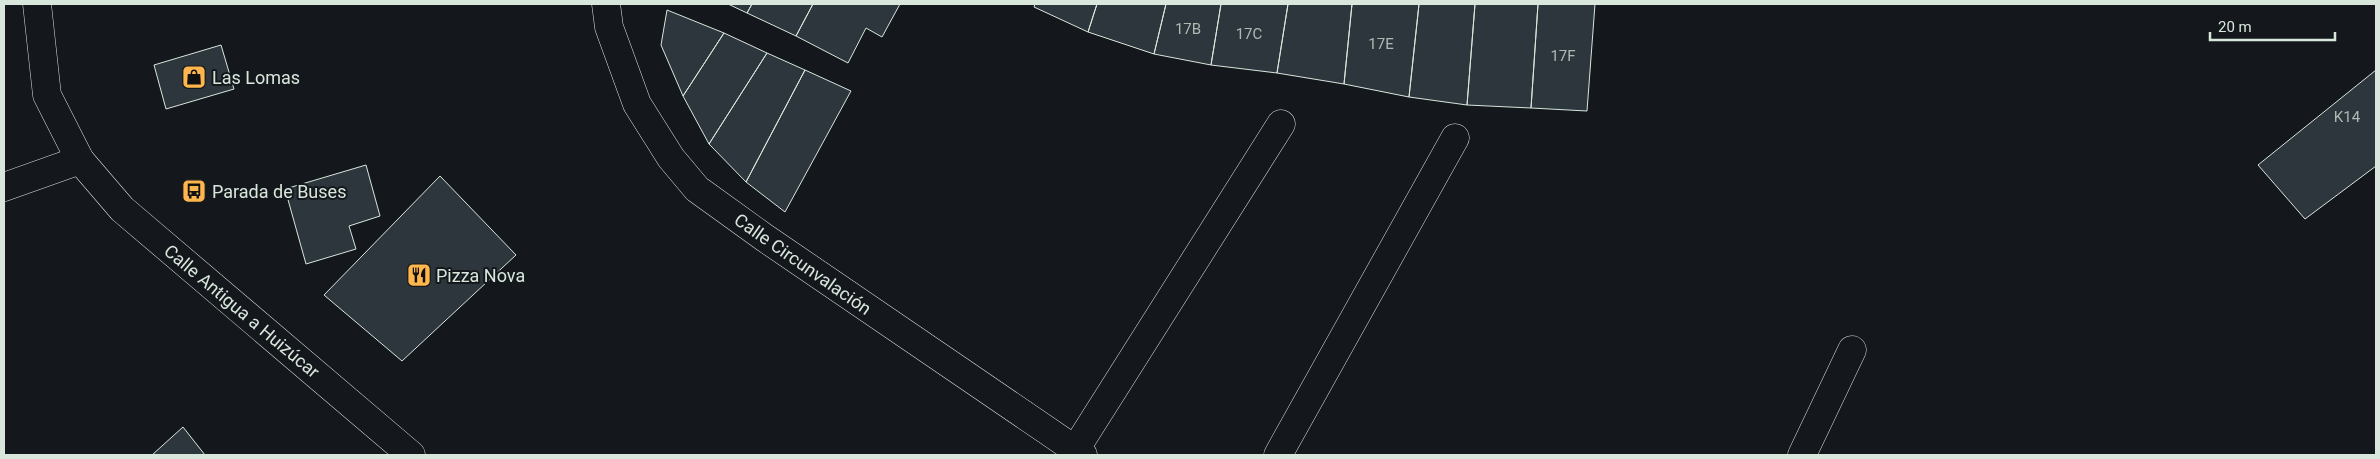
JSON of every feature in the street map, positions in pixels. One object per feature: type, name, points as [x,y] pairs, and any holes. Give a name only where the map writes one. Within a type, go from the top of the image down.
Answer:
[{"type":"street","name":"Calle Antigua a Huizúcar","points":[[37,4],[47,96],[80,160],[122,209],[411,455]]},
{"type":"street","name":"Calle Circunvalación","points":[[606,4],[608,27],[637,104],[671,158],[697,189],[765,238],[1079,453]]},
{"type":"street","points":[[1079,453],[1281,124]]},
{"type":"street","points":[[1278,455],[1455,138]]},
{"type":"street","points":[[4,187],[80,160]]},
{"type":"street","points":[[1802,455],[1852,350]]},
{"type":"building","points":[[728,4],[752,4],[747,13]]},
{"type":"building","points":[[752,4],[813,4],[796,36],[747,13]]},
{"type":"building","points":[[813,4],[900,4],[882,37],[866,28],[848,63],[796,36]]},
{"type":"building","points":[[1035,4],[1097,4],[1088,32],[1034,7]]},
{"type":"building","points":[[1097,4],[1166,4],[1154,54],[1088,32]]},
{"type":"building","points":[[1166,4],[1221,4],[1211,65],[1154,54]]},
{"type":"building","points":[[1221,4],[1288,4],[1277,73],[1211,65]]},
{"type":"building","points":[[1288,4],[1352,4],[1344,84],[1277,73]]},
{"type":"building","points":[[1352,4],[1419,4],[1409,97],[1344,84]]},
{"type":"building","points":[[1419,4],[1475,4],[1467,105],[1409,97]]},
{"type":"building","points":[[1475,4],[1538,4],[1531,108],[1467,105]]},
{"type":"building","points":[[1538,4],[1595,4],[1587,111],[1531,108]]},
{"type":"building","points":[[667,10],[724,33],[683,96],[661,45]]},
{"type":"building","points":[[724,33],[767,53],[709,144],[683,96]]},
{"type":"building","name":"Las Lomas","points":[[221,45],[234,89],[166,109],[154,65]]},
{"type":"building","points":[[767,53],[805,70],[746,182],[709,144]]},
{"type":"building","points":[[805,70],[851,91],[785,212],[746,182]]},
{"type":"building","points":[[2376,70],[2376,166],[2305,219],[2258,165]]},
{"type":"building","points":[[366,165],[380,216],[349,226],[356,249],[306,264],[285,189]]},
{"type":"building","name":"Pizza Nova","points":[[440,176],[516,255],[402,361],[324,295]]},
{"type":"building","points":[[183,427],[205,455],[152,455]]},
{"type":"place","name":"Las Lomas","points":[[194,77]]},
{"type":"place","name":"Parada de Buses","points":[[194,191]]},
{"type":"place","name":"Pizza Nova","points":[[419,275]]}]
